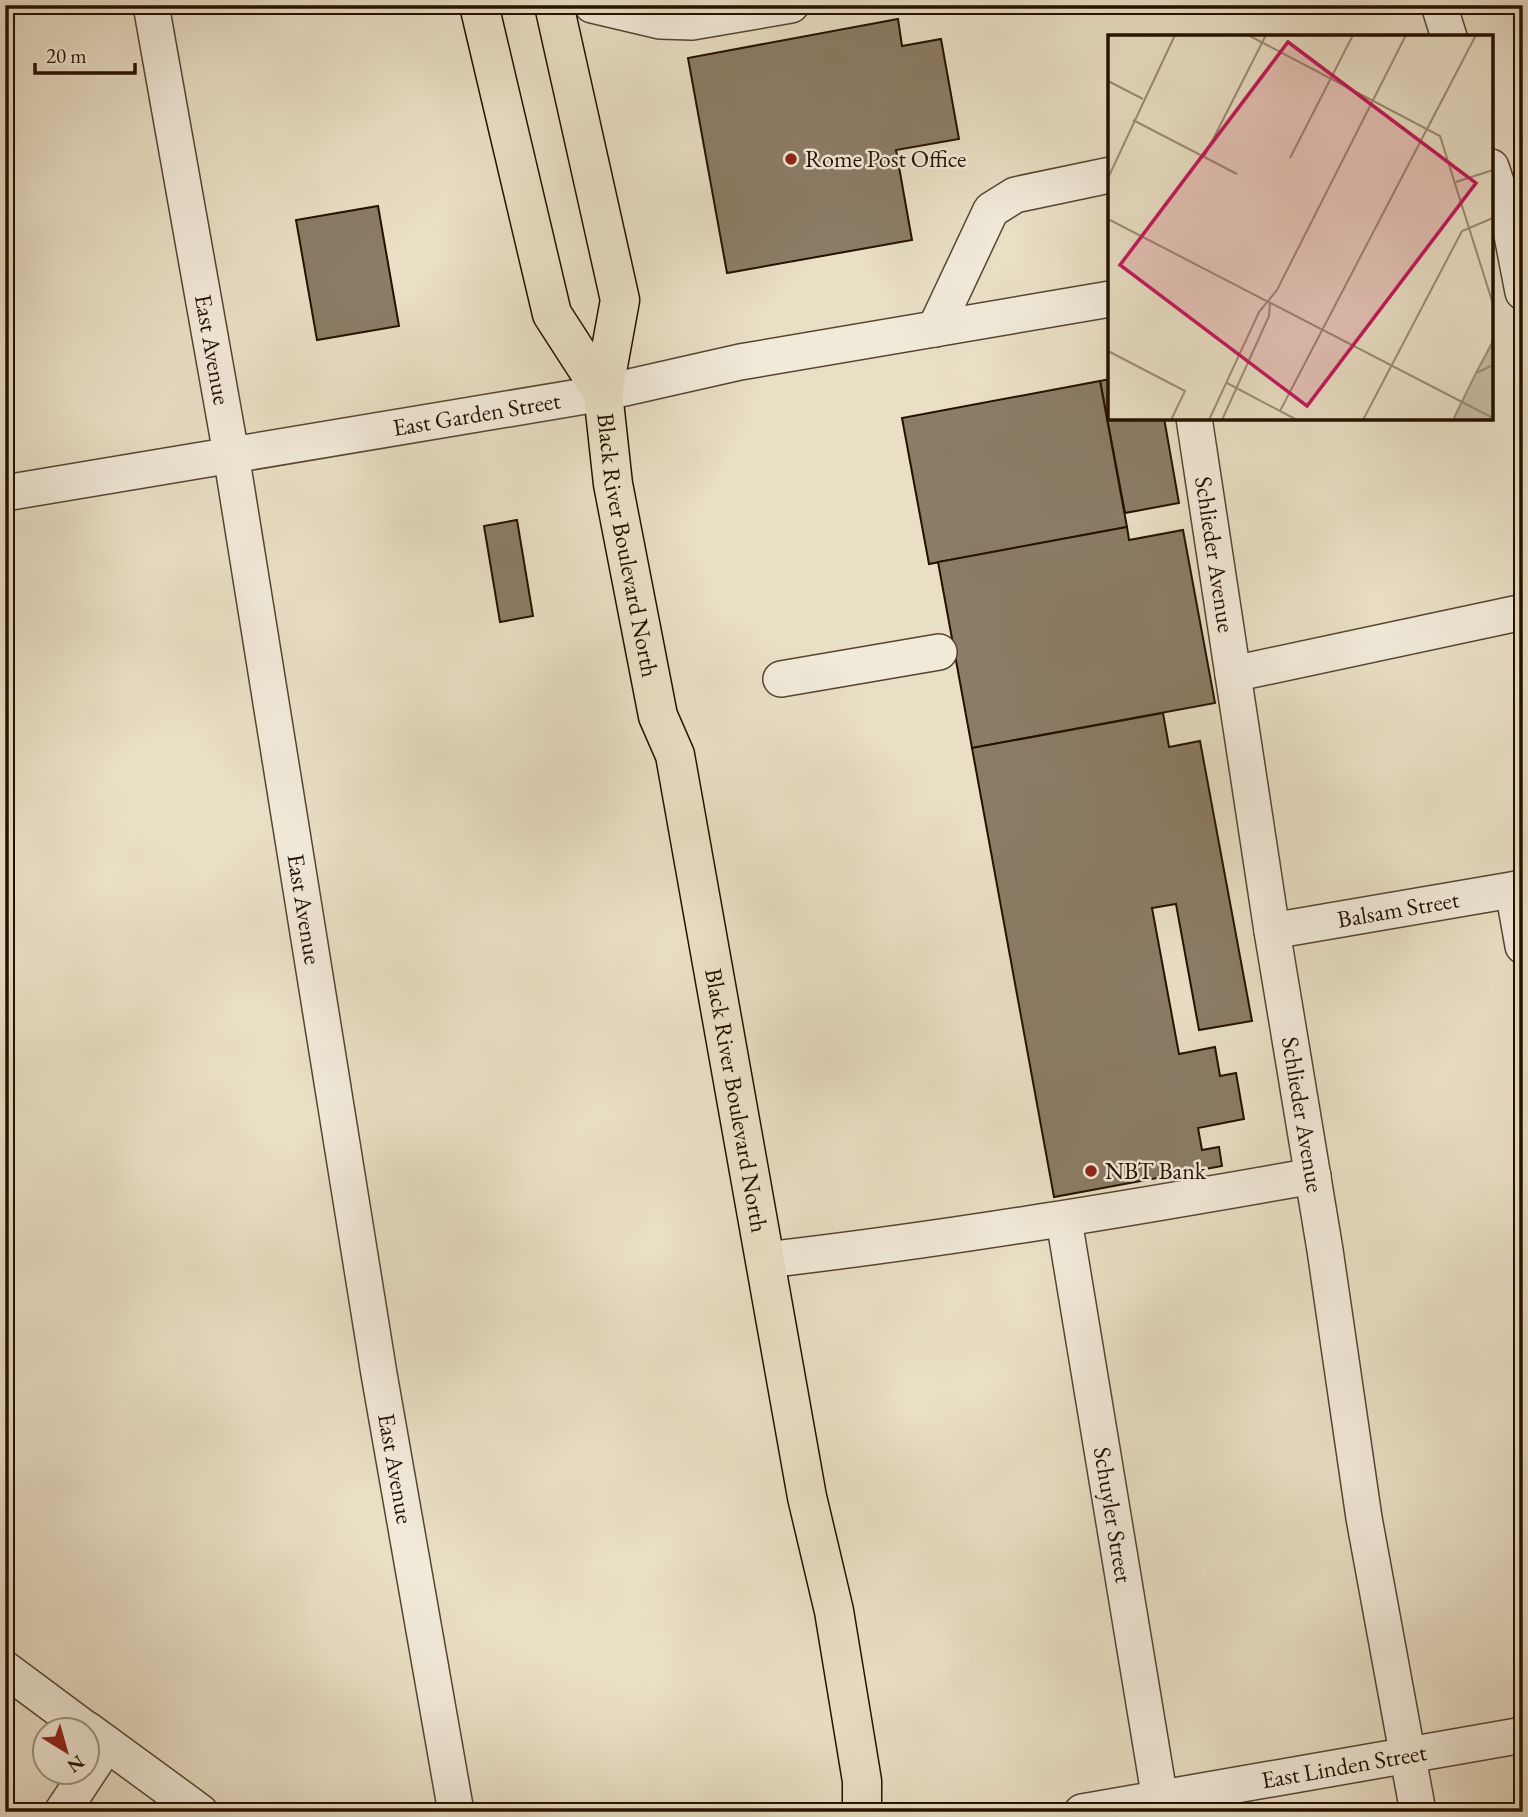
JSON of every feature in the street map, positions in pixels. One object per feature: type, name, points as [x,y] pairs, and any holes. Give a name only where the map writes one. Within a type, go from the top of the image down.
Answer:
[{"type":"main road","name":"Black River Boulevard North","points":[[478,5],[552,314],[603,393]]},
{"type":"main road","name":"Black River Boulevard North","points":[[554,5],[620,300],[603,393],[613,484],[658,716],[675,755],[807,1497],[834,1611],[862,1781],[862,1812]]},
{"type":"street","name":"East Avenue","points":[[151,5],[231,454],[379,1374],[456,1812]]},
{"type":"street","points":[[592,5],[660,21],[692,22],[791,5]]},
{"type":"street","points":[[1439,5],[1448,35]]},
{"type":"street","points":[[935,329],[991,210],[1015,195],[1108,174]]},
{"type":"street","points":[[1493,174],[1523,292]]},
{"type":"street","name":"East Garden Street","points":[[5,493],[603,393],[740,362],[1108,299]]},
{"type":"street","name":"Schlieder Avenue","points":[[1194,420],[1364,1518],[1418,1812]]},
{"type":"street","points":[[1233,674],[1523,612]]},
{"type":"street","points":[[781,679],[939,652]]},
{"type":"street","points":[[1518,889],[1523,946]]},
{"type":"street","name":"Balsam Street","points":[[1272,930],[1518,889]]},
{"type":"street","points":[[766,1260],[1063,1220],[1313,1176]]},
{"type":"street","name":"Schuyler Street","points":[[1063,1220],[1161,1805]]},
{"type":"street","points":[[5,1669],[68,1716]]},
{"type":"street","name":"East Linden Street","points":[[1082,1812],[1161,1805],[1408,1755],[1523,1735]]},
{"type":"street","points":[[102,1741],[201,1812]]},
{"type":"street","points":[[62,1812],[73,1786]]},
{"type":"building","points":[[898,19],[902,46],[941,39],[959,139],[896,150],[912,240],[727,273],[688,58]]},
{"type":"building","points":[[378,206],[399,326],[317,340],[296,220]]},
{"type":"building","points":[[1108,379],[1108,420],[1164,420],[1179,503],[1125,513],[1100,381]]},
{"type":"building","points":[[1100,381],[1127,527],[929,564],[902,418]]},
{"type":"building","points":[[517,520],[533,616],[500,622],[484,526]]},
{"type":"building","points":[[1127,527],[1129,540],[1183,530],[1215,703],[972,748],[938,562]]},
{"type":"building","points":[[1163,713],[1169,747],[1200,741],[1252,1021],[1199,1030],[1176,904],[1152,908],[1179,1054],[1215,1047],[1220,1076],[1236,1073],[1244,1119],[1198,1128],[1202,1150],[1219,1147],[1222,1166],[1054,1197],[972,748]]},
{"type":"place","name":"Rome Post Office","points":[[791,159]]},
{"type":"place","name":"NBT Bank","points":[[1091,1171]]}]
